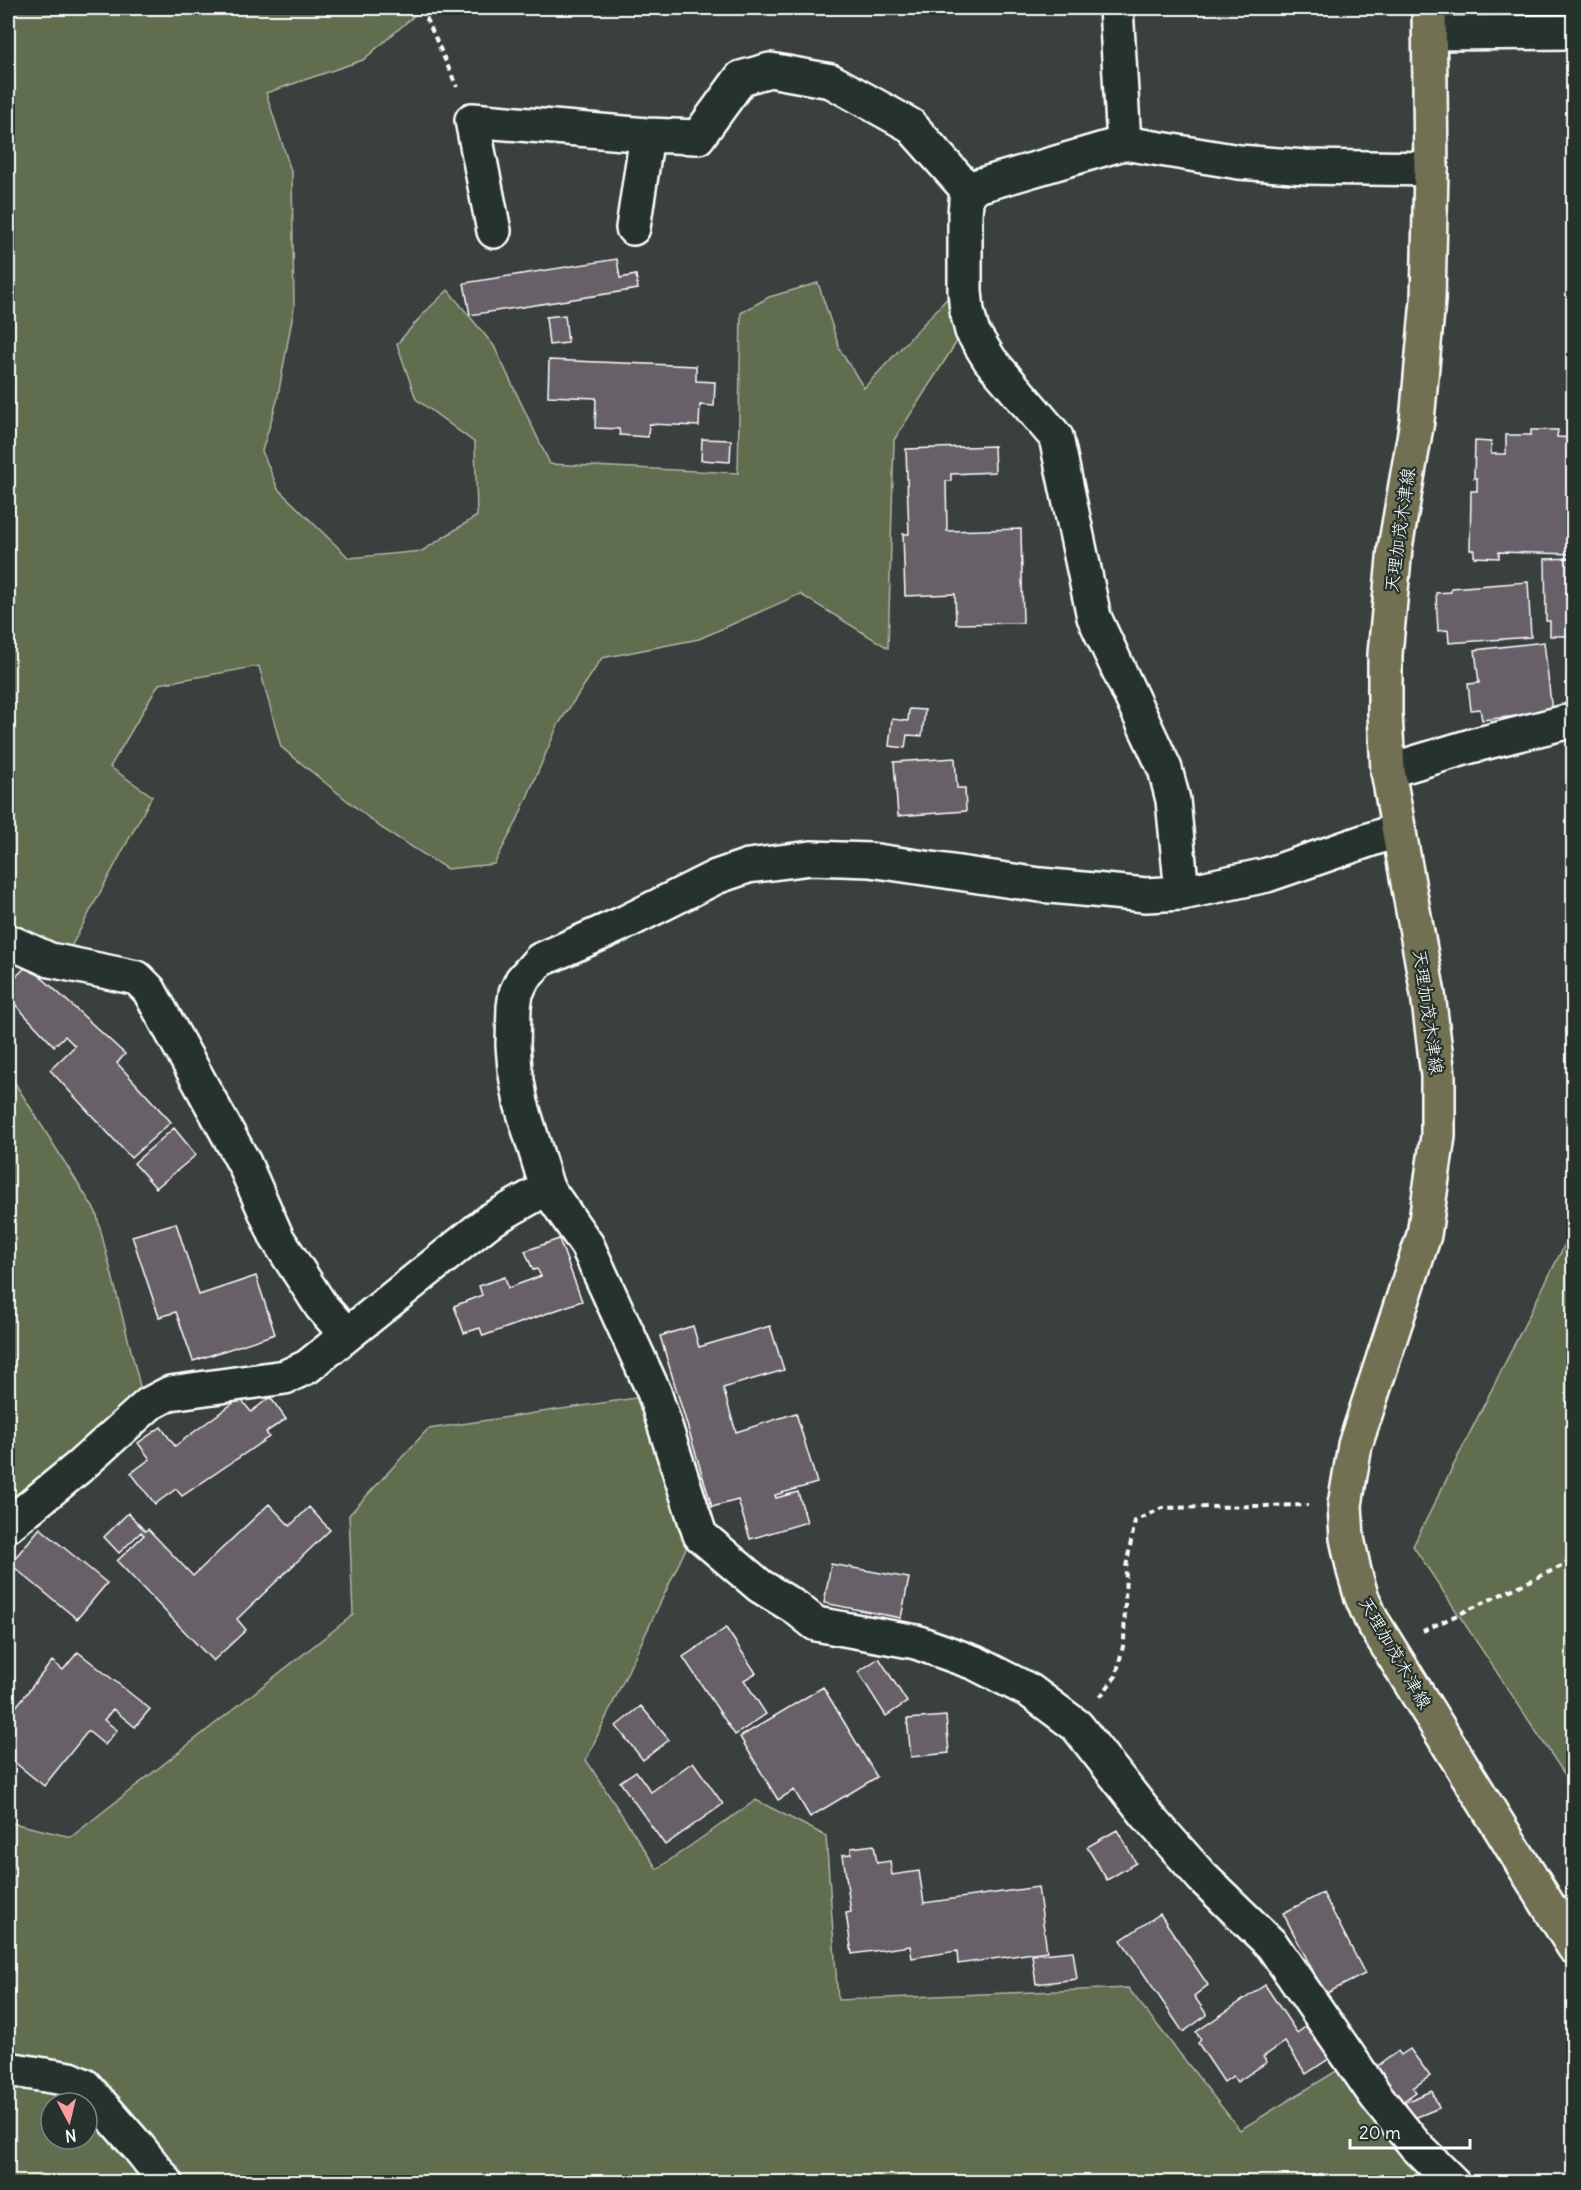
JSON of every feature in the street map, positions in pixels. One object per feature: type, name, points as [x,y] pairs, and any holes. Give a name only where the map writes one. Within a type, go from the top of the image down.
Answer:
[{"type":"main road","name":"天理加茂木津線","points":[[1429,20],[1431,168],[1428,300],[1417,421],[1395,548],[1385,654],[1388,771],[1428,994],[1438,1075],[1438,1136],[1424,1235],[1355,1445],[1345,1505],[1347,1538],[1353,1571],[1371,1618],[1574,1947]]},
{"type":"street","points":[[1116,8],[1124,143]]},
{"type":"street","points":[[1429,20],[1574,32]]},
{"type":"street","points":[[494,231],[472,120],[647,135],[698,137],[741,78],[770,70],[831,81],[910,125],[967,189],[965,291],[972,331],[990,360],[1056,437],[1094,617],[1166,769],[1173,800],[1182,893]]},
{"type":"street","points":[[633,228],[647,135]]},
{"type":"street","points":[[967,189],[1124,143],[1250,163],[1305,167],[1431,168]]},
{"type":"street","points":[[1388,771],[1471,746],[1574,720]]},
{"type":"street","points":[[1398,830],[1267,874],[1182,893],[1146,895],[1040,885],[858,859],[811,858],[748,866],[716,877],[624,923],[540,960],[522,980],[516,993],[513,1045],[521,1103],[547,1188],[587,1245],[654,1392],[700,1535],[760,1587],[796,1608],[816,1624],[916,1642],[965,1659],[1030,1691],[1077,1726],[1146,1815],[1202,1877],[1272,1945],[1377,2096],[1414,2145],[1452,2182]]},
{"type":"street","points":[[8,941],[50,960],[137,978],[149,990],[244,1163],[278,1238],[321,1306],[346,1334]]},
{"type":"street","points":[[8,1525],[79,1467],[149,1404],[170,1393],[285,1377],[307,1367],[489,1221],[547,1188]]},
{"type":"street","points":[[8,2069],[70,2079],[86,2086],[166,2182]]},
{"type":"path","points":[[422,8],[472,120]]},
{"type":"path","points":[[1077,1726],[1116,1676],[1124,1642],[1126,1567],[1135,1521],[1162,1508],[1345,1505]]},
{"type":"path","points":[[1388,1647],[1564,1565],[1574,1554]]},
{"type":"green space","points":[[8,8],[423,8],[363,60],[266,93],[292,174],[294,308],[277,401],[262,451],[278,489],[349,558],[422,551],[477,516],[475,443],[416,399],[397,344],[448,290],[494,346],[550,464],[738,473],[741,313],[769,297],[818,283],[840,350],[864,388],[953,292],[961,335],[894,440],[888,648],[800,594],[699,639],[602,658],[558,725],[516,823],[494,864],[447,869],[380,827],[281,747],[259,666],[159,684],[110,767],[152,796],[67,954],[8,930]]},
{"type":"green space","points":[[8,1072],[96,1212],[142,1394],[8,1509]]},
{"type":"green space","points":[[1573,1228],[1574,1787],[1413,1546]]},
{"type":"green space","points":[[642,1397],[689,1542],[586,1760],[657,1869],[756,1800],[826,1836],[838,2000],[1128,1988],[1240,2130],[1343,2067],[1432,2182],[184,2182],[95,2074],[8,2054],[8,1822],[71,1837],[353,1615],[349,1515],[428,1429]]},
{"type":"green space","points":[[8,2081],[67,2091],[39,2091],[39,2151],[99,2151],[99,2120],[151,2182],[8,2182]]},
{"type":"building","points":[[1473,8],[1520,8],[1521,23],[1474,26]]},
{"type":"building","points":[[617,259],[620,278],[636,275],[638,289],[470,315],[464,283]]},
{"type":"building","points":[[565,315],[568,343],[549,345],[546,317]]},
{"type":"building","points":[[549,360],[696,366],[696,381],[715,382],[714,406],[700,405],[699,426],[649,424],[648,437],[620,435],[619,429],[595,428],[596,398],[548,396]]},
{"type":"building","points":[[1531,430],[1558,430],[1557,437],[1574,438],[1574,554],[1499,552],[1499,558],[1474,557],[1474,550],[1470,550],[1471,491],[1477,491],[1477,478],[1474,478],[1475,441],[1491,442],[1491,454],[1506,454],[1506,435],[1531,435]]},
{"type":"building","points":[[702,439],[731,440],[730,462],[701,460]]},
{"type":"building","points":[[994,446],[995,472],[951,474],[951,481],[946,481],[947,531],[1021,529],[1023,623],[956,624],[955,594],[905,596],[903,534],[909,534],[906,449]]},
{"type":"building","points":[[1574,558],[1574,636],[1550,636],[1550,621],[1546,621],[1545,559]]},
{"type":"building","points":[[1528,582],[1531,637],[1449,643],[1448,630],[1438,631],[1436,593],[1451,592],[1451,588]]},
{"type":"building","points":[[1544,642],[1552,712],[1482,720],[1480,709],[1471,710],[1468,684],[1479,683],[1475,650]]},
{"type":"building","points":[[909,709],[925,710],[922,736],[907,735],[905,748],[889,746],[892,719],[908,721]]},
{"type":"building","points":[[955,758],[957,788],[965,788],[966,811],[898,816],[894,762]]},
{"type":"building","points":[[28,965],[125,1054],[117,1063],[171,1122],[131,1158],[50,1070],[75,1046],[65,1036],[54,1046],[8,997],[8,984]]},
{"type":"building","points":[[174,1128],[196,1155],[156,1188],[134,1163]]},
{"type":"building","points":[[176,1223],[199,1295],[256,1276],[275,1334],[193,1361],[176,1312],[159,1317],[132,1236]]},
{"type":"building","points":[[559,1239],[582,1301],[483,1336],[480,1328],[464,1333],[454,1306],[482,1295],[479,1286],[505,1277],[508,1288],[541,1276],[537,1269],[533,1270],[525,1251]]},
{"type":"building","points":[[693,1326],[699,1347],[770,1326],[784,1370],[723,1388],[736,1432],[796,1413],[817,1483],[775,1495],[776,1498],[798,1492],[807,1522],[750,1539],[738,1500],[712,1507],[660,1336]]},
{"type":"building","points":[[270,1397],[286,1419],[266,1432],[269,1437],[182,1496],[176,1489],[155,1504],[131,1473],[150,1459],[138,1443],[161,1427],[175,1446],[240,1398],[251,1412]]},
{"type":"building","points":[[269,1504],[290,1526],[309,1507],[330,1530],[237,1619],[246,1630],[213,1661],[117,1561],[144,1535],[141,1532],[119,1553],[104,1537],[128,1513],[145,1531],[148,1529],[193,1576]]},
{"type":"building","points":[[40,1528],[107,1583],[77,1619],[10,1564]]},
{"type":"building","points":[[831,1564],[909,1578],[901,1618],[824,1603]]},
{"type":"building","points":[[726,1628],[756,1673],[744,1680],[766,1714],[735,1735],[683,1657]]},
{"type":"building","points":[[78,1652],[150,1709],[135,1727],[113,1709],[104,1720],[117,1730],[105,1745],[88,1731],[44,1786],[8,1757],[8,1717],[52,1661],[63,1670]]},
{"type":"building","points":[[879,1658],[907,1702],[886,1716],[858,1672]]},
{"type":"building","points":[[823,1687],[877,1777],[810,1817],[794,1790],[778,1800],[740,1737]]},
{"type":"building","points":[[641,1706],[669,1740],[643,1760],[616,1726]]},
{"type":"building","points":[[946,1716],[949,1753],[911,1757],[907,1719]]},
{"type":"building","points":[[693,1762],[723,1804],[665,1845],[620,1782],[636,1771],[651,1792]]},
{"type":"building","points":[[1117,1830],[1136,1863],[1107,1880],[1087,1847]]},
{"type":"building","points":[[874,1845],[877,1863],[890,1861],[892,1875],[919,1871],[924,1903],[1038,1887],[1047,1951],[958,1964],[957,1951],[912,1958],[910,1946],[852,1954],[846,1913],[851,1912],[843,1855],[851,1854],[851,1848]]},
{"type":"building","points":[[1323,1893],[1365,1974],[1325,1994],[1283,1913]]},
{"type":"building","points":[[1160,1914],[1208,1985],[1194,1996],[1207,2015],[1183,2032],[1121,1940]]},
{"type":"building","points":[[1073,1951],[1077,1979],[1036,1984],[1032,1955]]},
{"type":"building","points":[[1265,1985],[1297,2033],[1308,2025],[1330,2058],[1306,2074],[1285,2042],[1263,2057],[1267,2062],[1237,2082],[1233,2076],[1224,2082],[1198,2043],[1201,2040],[1196,2032]]},
{"type":"building","points":[[1410,2049],[1430,2076],[1413,2088],[1416,2092],[1401,2103],[1375,2068],[1398,2051],[1401,2055]]},
{"type":"building","points":[[1432,2091],[1439,2108],[1412,2119],[1405,2102]]}]
